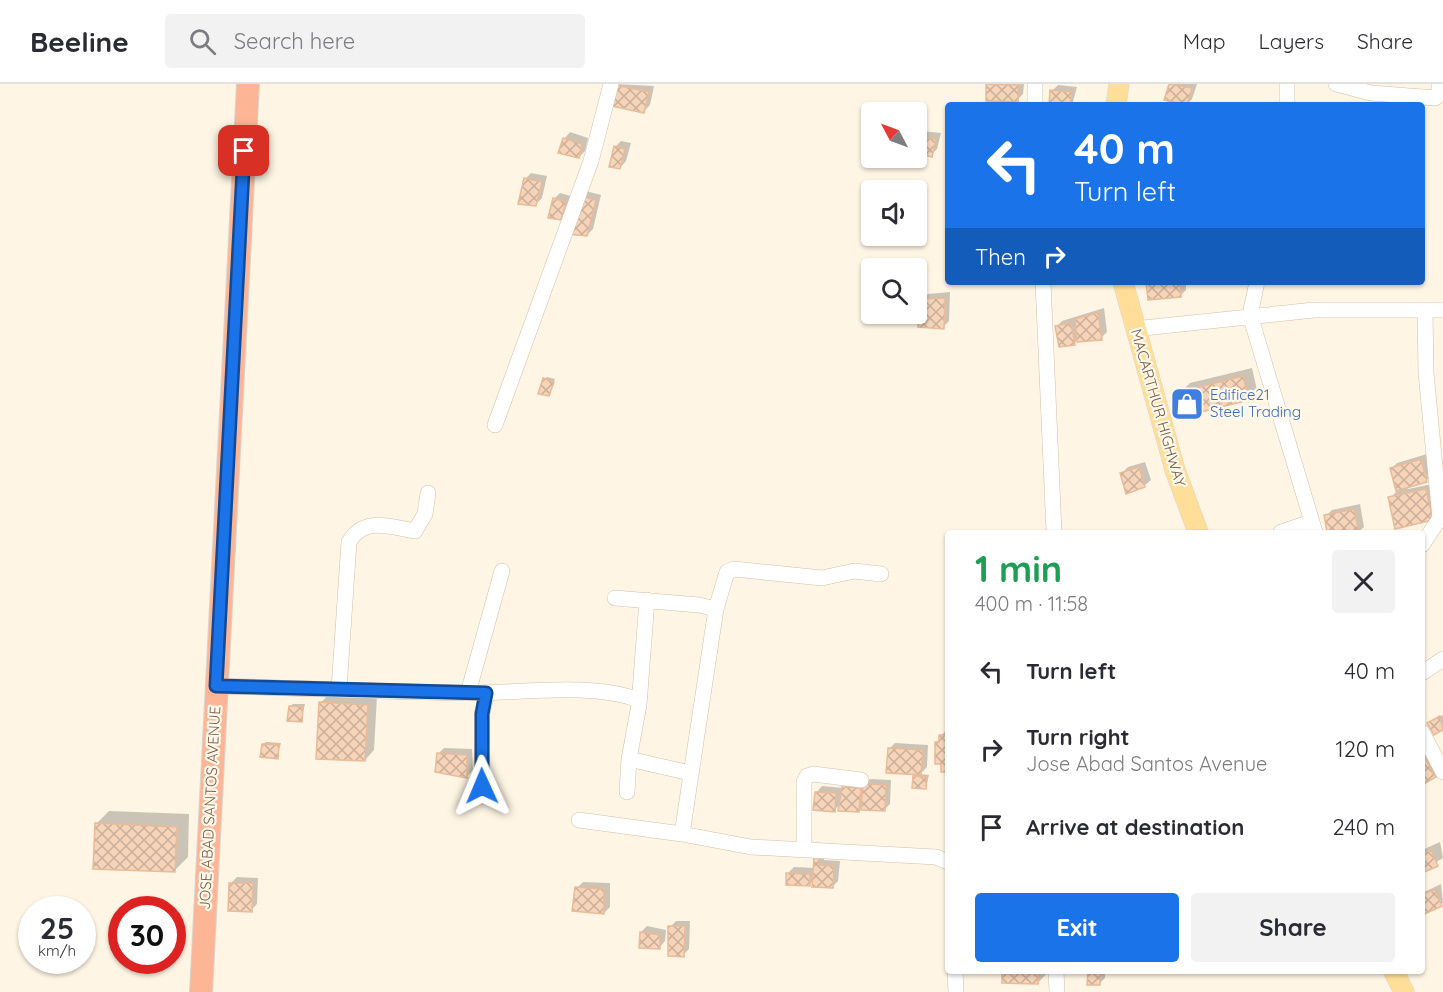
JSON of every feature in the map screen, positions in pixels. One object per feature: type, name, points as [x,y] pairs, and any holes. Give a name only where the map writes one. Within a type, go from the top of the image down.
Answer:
[{"type":"highway","name":"JOSE ABAD SANTOS AVENUE","points":[[201,992],[248,84]]},
{"type":"main road","points":[[1116,102],[1119,84]]},
{"type":"main road","name":"MACARTHUR HIGHWAY","points":[[1124,285],[1134,329],[1175,470],[1197,530]]},
{"type":"main road","points":[[1395,974],[1404,992]]},
{"type":"street","points":[[495,425],[591,161],[611,84]]},
{"type":"street","points":[[1035,84],[1035,102]]},
{"type":"street","points":[[1287,84],[1287,102]]},
{"type":"street","points":[[1336,84],[1371,93],[1435,98],[1439,94],[1439,84]]},
{"type":"street","points":[[1043,285],[1054,530]]},
{"type":"street","points":[[1256,285],[1250,315],[1313,527],[1294,530]]},
{"type":"street","points":[[1134,329],[1314,310],[1443,310]]},
{"type":"street","points":[[1425,310],[1426,384],[1440,518],[1425,540]]},
{"type":"street","points":[[339,689],[349,542],[360,528],[371,524],[415,531],[426,514],[429,493]]},
{"type":"street","points":[[682,834],[716,609],[728,572],[734,568],[822,578],[855,571],[881,574]]},
{"type":"street","points":[[468,693],[502,571]]},
{"type":"street","points":[[615,598],[716,609]]},
{"type":"street","points":[[627,792],[629,759],[639,700],[647,600]]},
{"type":"street","points":[[1425,671],[1443,659]]},
{"type":"street","points":[[216,686],[468,693],[567,691],[613,694],[639,700]]},
{"type":"street","points":[[482,786],[482,714],[486,693]]},
{"type":"street","points":[[1425,737],[1441,763]]},
{"type":"street","points":[[629,759],[690,773]]},
{"type":"street","points":[[804,850],[804,782],[807,776],[813,774],[861,780]]},
{"type":"street","points":[[579,820],[682,834],[751,847],[936,857],[945,861]]},
{"type":"street","points":[[955,974],[956,992]]},
{"type":"street","points":[[1056,974],[1057,992]]},
{"type":"building","points":[[611,84],[649,92],[644,113],[607,105]]},
{"type":"building","points":[[986,84],[1018,85],[1018,102],[986,101]]},
{"type":"building","points":[[1169,84],[1192,88],[1188,102],[1164,100]]},
{"type":"building","points":[[1050,90],[1072,92],[1070,102],[1049,102]]},
{"type":"building","points":[[563,138],[582,144],[579,158],[558,153]]},
{"type":"building","points":[[927,138],[936,139],[932,157],[927,156]]},
{"type":"building","points":[[614,146],[625,149],[620,169],[609,167]]},
{"type":"building","points":[[524,178],[542,182],[536,206],[518,204]]},
{"type":"building","points":[[579,196],[596,200],[587,236],[568,234]]},
{"type":"building","points":[[553,198],[566,202],[561,220],[548,218]]},
{"type":"building","points":[[1146,285],[1180,285],[1181,297],[1148,300]]},
{"type":"building","points":[[945,298],[944,329],[918,327],[918,324],[927,324],[927,299]]},
{"type":"building","points":[[1098,313],[1102,340],[1077,342],[1075,319]]},
{"type":"building","points":[[1071,323],[1075,345],[1059,347],[1055,326]]},
{"type":"building","points":[[1243,376],[1249,400],[1185,416],[1179,392]]},
{"type":"building","points":[[543,378],[554,382],[549,396],[538,394]]},
{"type":"building","points":[[1421,459],[1427,482],[1396,491],[1390,468]]},
{"type":"building","points":[[1139,467],[1145,487],[1126,494],[1120,473]]},
{"type":"building","points":[[1426,489],[1433,520],[1395,529],[1388,497]]},
{"type":"building","points":[[1354,509],[1359,530],[1327,530],[1324,515]]},
{"type":"building","points":[[319,702],[368,705],[365,761],[316,759]]},
{"type":"building","points":[[289,706],[303,707],[302,722],[287,721]]},
{"type":"building","points":[[1440,716],[1443,730],[1434,735],[1427,723]]},
{"type":"building","points":[[939,735],[945,735],[945,772],[941,772],[941,764],[935,764],[935,742],[939,742]]},
{"type":"building","points":[[262,744],[279,745],[278,759],[260,757]]},
{"type":"building","points":[[888,748],[923,750],[921,775],[886,773]]},
{"type":"building","points":[[437,753],[467,755],[467,778],[435,772]]},
{"type":"building","points":[[1425,758],[1436,777],[1425,783]]},
{"type":"building","points":[[913,776],[927,777],[926,789],[912,788]]},
{"type":"building","points":[[863,784],[886,785],[885,811],[861,810]]},
{"type":"building","points":[[842,787],[861,788],[859,812],[838,811]]},
{"type":"building","points":[[815,792],[836,793],[835,812],[813,810]]},
{"type":"building","points":[[95,823],[177,827],[175,872],[93,869]]},
{"type":"building","points":[[1431,850],[1438,866],[1425,872],[1425,853]]},
{"type":"building","points":[[814,856],[819,857],[819,865],[834,866],[833,888],[812,887]]},
{"type":"building","points":[[786,873],[810,874],[810,886],[786,885]]},
{"type":"building","points":[[229,883],[253,883],[252,912],[228,911]]},
{"type":"building","points":[[575,887],[604,889],[604,914],[572,911]]},
{"type":"building","points":[[1435,889],[1442,906],[1425,914],[1425,894]]},
{"type":"building","points":[[668,926],[685,926],[684,957],[668,956]]},
{"type":"building","points":[[640,932],[660,935],[660,949],[639,948]]},
{"type":"building","points":[[1002,974],[1039,974],[1038,984],[1002,983]]},
{"type":"building","points":[[1088,974],[1100,974],[1100,985],[1087,985]]},
{"type":"place","name":"Edifice21 Steel Trading","points":[[1187,404]]},
{"type":"route","points":[[244,151],[216,686],[486,693],[482,714],[482,786]]}]
